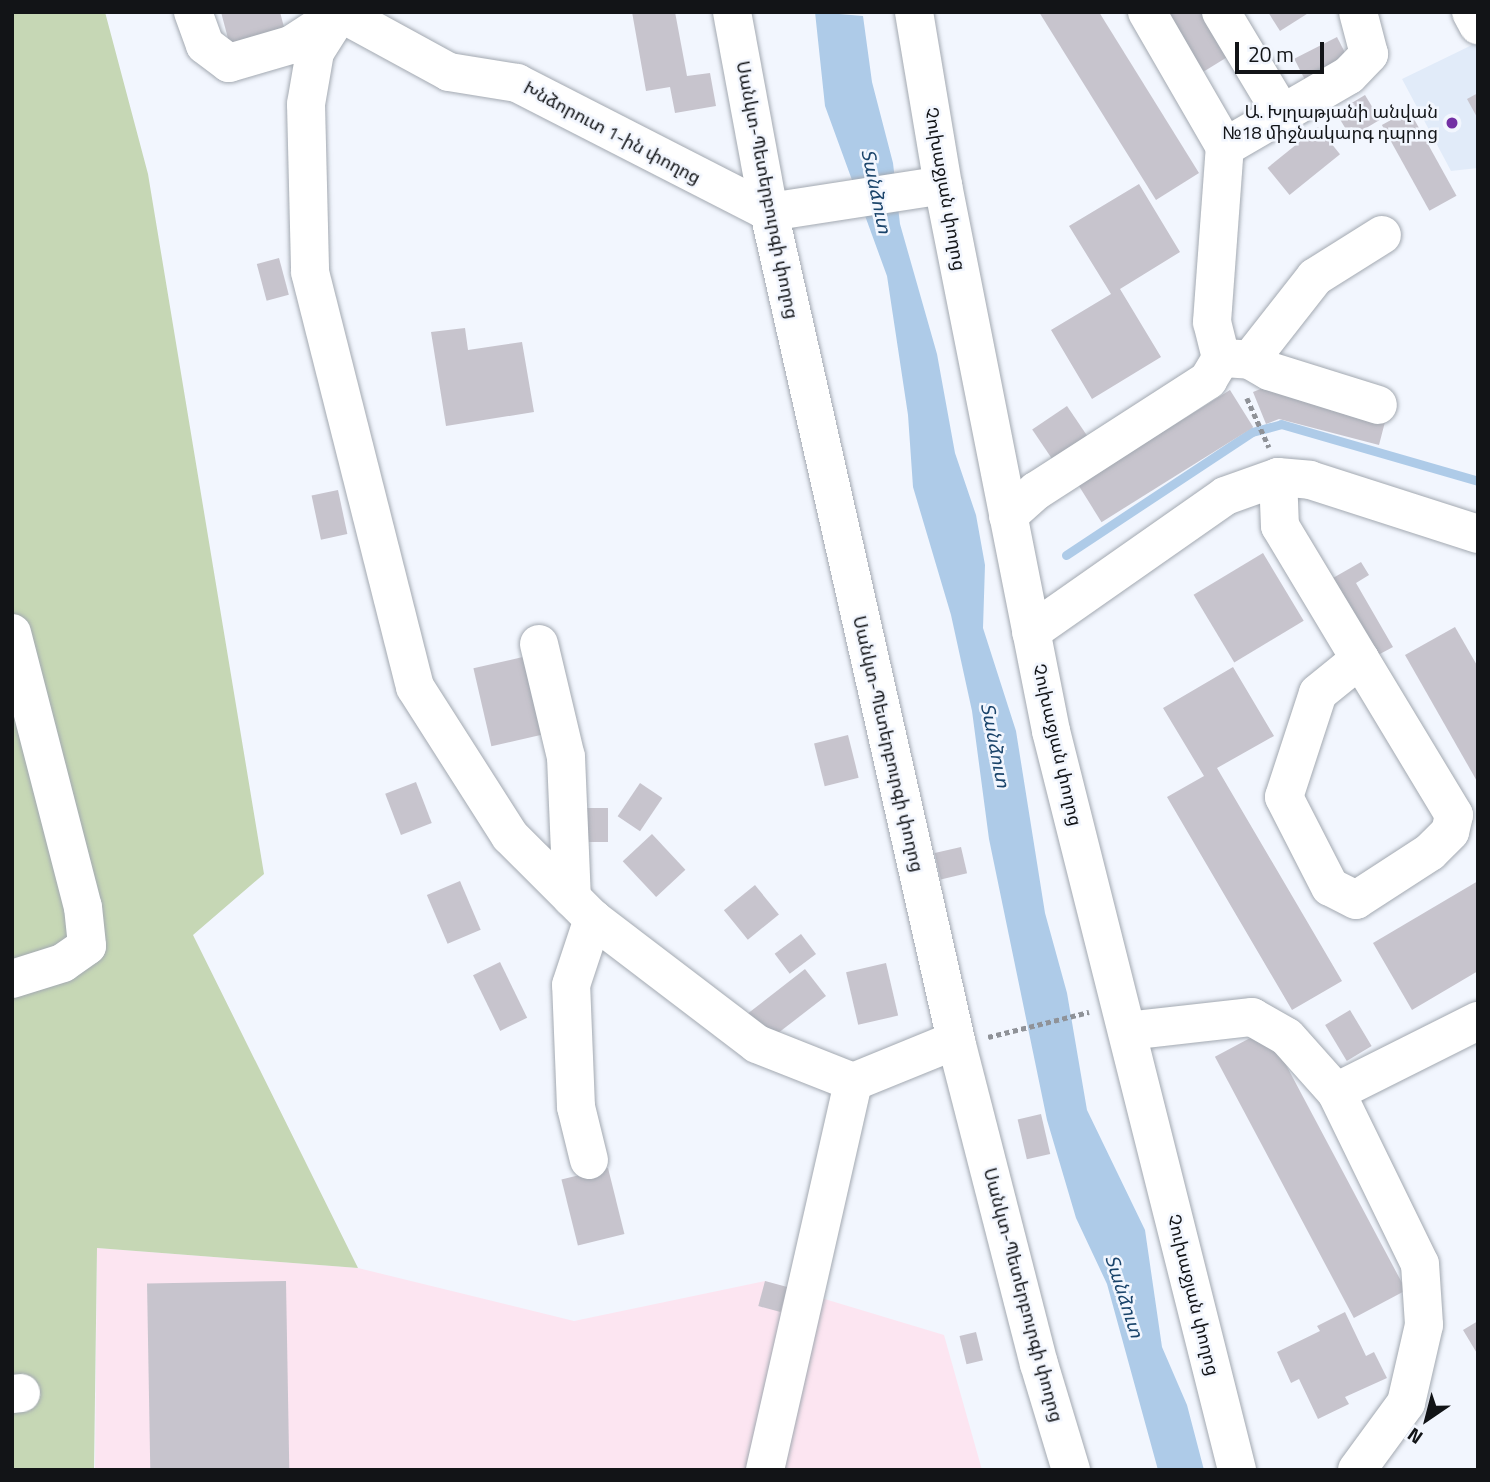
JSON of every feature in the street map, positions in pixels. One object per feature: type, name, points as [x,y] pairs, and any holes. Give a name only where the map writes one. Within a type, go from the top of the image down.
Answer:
[{"type":"street","points":[[193,12],[205,45],[229,63],[291,45],[339,13]]},
{"type":"street","name":"Սանկտ-Պետերբուրգի փողոց","points":[[732,12],[769,212],[956,1040],[1039,1364],[1071,1470]]},
{"type":"street","name":"Չուխաջյան փողոց","points":[[914,12],[931,187],[1009,516],[1051,731],[1237,1470]]},
{"type":"street","points":[[1147,12],[1225,147],[1212,322],[1235,359],[1378,405]]},
{"type":"street","points":[[1221,12],[1282,114]]},
{"type":"street","points":[[1225,147],[1349,75],[1369,54],[1358,12]]},
{"type":"street","points":[[1471,12],[1478,24]]},
{"type":"street","points":[[339,13],[315,52],[306,103],[310,272],[415,687],[510,836],[583,908],[757,1044],[853,1082],[956,1040]]},
{"type":"street","name":"Խնձորուտ 1-ին փողոց","points":[[339,13],[449,72],[517,83],[769,212]]},
{"type":"street","points":[[769,212],[931,187]]},
{"type":"street","points":[[1009,516],[1035,491],[1208,380],[1235,359],[1315,277],[1382,235]]},
{"type":"street","points":[[1275,465],[1310,480],[1478,534]]},
{"type":"street","points":[[1031,632],[1275,465]]},
{"type":"street","points":[[1275,465],[1280,526],[1454,815],[1450,832],[1430,852],[1356,900],[1330,887],[1284,797],[1318,693],[1360,659]]},
{"type":"street","points":[[12,633],[83,907],[87,946],[63,963],[12,979]]},
{"type":"street","points":[[539,644],[566,757],[583,908],[571,985],[576,1107],[589,1160]]},
{"type":"street","points":[[1127,1031],[1252,1017],[1287,1037],[1336,1092],[1420,1265],[1424,1325],[1406,1403],[1357,1470]]},
{"type":"street","points":[[1336,1092],[1478,1021]]},
{"type":"street","points":[[765,1470],[853,1082]]},
{"type":"path","points":[[1260,424],[1275,465]]},
{"type":"path","points":[[1014,1030],[1077,1014]]},
{"type":"shaded area","name":"Ա. Խլղաթյանի անվան №18 միջնակարգ դպրոց","points":[[1453,12],[1478,12],[1478,168],[1451,171],[1402,79],[1472,45]]},
{"type":"shaded area","points":[[97,1248],[358,1268],[574,1321],[765,1281],[944,1335],[982,1470],[95,1470]]},
{"type":"green space","points":[[12,12],[105,12],[148,174],[264,874],[193,935],[358,1268],[97,1248],[94,1470],[12,1470]]},
{"type":"water","name":"Տանձուտ","points":[[815,12],[863,16],[872,82],[893,163],[900,224],[937,354],[955,453],[976,515],[985,565],[983,628],[1016,731],[1045,913],[1067,993],[1087,1110],[1145,1230],[1162,1347],[1187,1405],[1204,1470],[1158,1470],[1107,1284],[1076,1218],[1047,1120],[989,839],[972,711],[951,615],[913,487],[908,415],[887,276],[825,106]]},
{"type":"building","points":[[221,12],[280,12],[285,31],[230,46]]},
{"type":"building","points":[[632,12],[675,12],[687,76],[710,73],[716,106],[675,113],[670,87],[646,91]]},
{"type":"building","points":[[1039,12],[1099,12],[1199,173],[1156,200]]},
{"type":"building","points":[[1167,12],[1202,12],[1229,56],[1203,72]]},
{"type":"building","points":[[1268,12],[1310,12],[1280,31]]},
{"type":"building","points":[[1337,37],[1348,59],[1306,81],[1294,59]]},
{"type":"building","points":[[1478,93],[1478,119],[1467,99]]},
{"type":"building","points":[[1365,95],[1380,120],[1351,137],[1336,113]]},
{"type":"building","points":[[1409,110],[1457,196],[1429,211],[1382,125]]},
{"type":"building","points":[[1318,127],[1340,154],[1290,195],[1267,168]]},
{"type":"building","points":[[1139,184],[1180,252],[1120,289],[1161,357],[1092,399],[1051,330],[1111,294],[1069,226]]},
{"type":"building","points":[[279,258],[289,295],[267,301],[257,264]]},
{"type":"building","points":[[465,328],[468,350],[522,342],[534,412],[446,426],[431,332]]},
{"type":"building","points":[[1268,386],[1386,418],[1379,445],[1279,419],[1266,424],[1253,392]]},
{"type":"building","points":[[1230,390],[1253,427],[1102,522],[1078,485]]},
{"type":"building","points":[[1067,406],[1087,436],[1052,459],[1032,429]]},
{"type":"building","points":[[338,490],[347,534],[321,540],[312,496]]},
{"type":"building","points":[[1263,553],[1304,621],[1234,662],[1194,595]]},
{"type":"building","points":[[1361,562],[1369,575],[1356,583],[1393,647],[1378,655],[1333,578]]},
{"type":"building","points":[[1455,627],[1478,667],[1478,783],[1405,655]]},
{"type":"building","points":[[527,656],[545,734],[491,746],[473,668]]},
{"type":"building","points":[[1233,667],[1274,736],[1217,768],[1342,981],[1292,1010],[1167,797],[1204,776],[1163,708]]},
{"type":"building","points":[[848,735],[859,778],[825,786],[814,743]]},
{"type":"building","points":[[416,782],[432,823],[401,835],[385,794]]},
{"type":"building","points":[[640,783],[662,798],[640,831],[618,816]]},
{"type":"building","points":[[582,808],[608,808],[608,842],[582,842]]},
{"type":"building","points":[[652,834],[685,870],[656,897],[623,861]]},
{"type":"building","points":[[961,847],[967,873],[941,879],[935,853]]},
{"type":"building","points":[[460,881],[481,930],[448,944],[427,895]]},
{"type":"building","points":[[1478,881],[1478,971],[1412,1010],[1373,943]]},
{"type":"building","points":[[755,885],[779,915],[748,940],[724,910]]},
{"type":"building","points":[[801,934],[816,954],[790,974],[775,954]]},
{"type":"building","points":[[500,962],[527,1018],[500,1031],[473,975]]},
{"type":"building","points":[[886,963],[898,1016],[858,1025],[846,972]]},
{"type":"building","points":[[805,969],[826,996],[773,1037],[742,1018]]},
{"type":"building","points":[[1350,1010],[1372,1046],[1347,1061],[1325,1025]]},
{"type":"building","points":[[1267,1029],[1406,1290],[1354,1318],[1215,1057]]},
{"type":"building","points":[[1041,1114],[1050,1154],[1027,1159],[1018,1119]]},
{"type":"building","points":[[608,1168],[624,1234],[578,1246],[561,1180]]},
{"type":"building","points":[[286,1281],[289,1470],[150,1470],[147,1283]]},
{"type":"building","points":[[765,1281],[787,1287],[780,1312],[758,1306]]},
{"type":"building","points":[[1345,1312],[1366,1356],[1374,1352],[1387,1378],[1345,1397],[1349,1404],[1318,1419],[1299,1379],[1291,1383],[1277,1352],[1320,1331],[1317,1326]]},
{"type":"building","points":[[1478,1321],[1478,1355],[1463,1330]]},
{"type":"building","points":[[976,1332],[983,1360],[967,1364],[960,1336]]},
{"type":"waterway","points":[[1066,555],[1252,432],[1281,424],[1478,481]]},
{"type":"place","name":"Ա. Խլղաթյանի անվան №18 միջնակարգ դպրոց","points":[[1452,123]]}]
